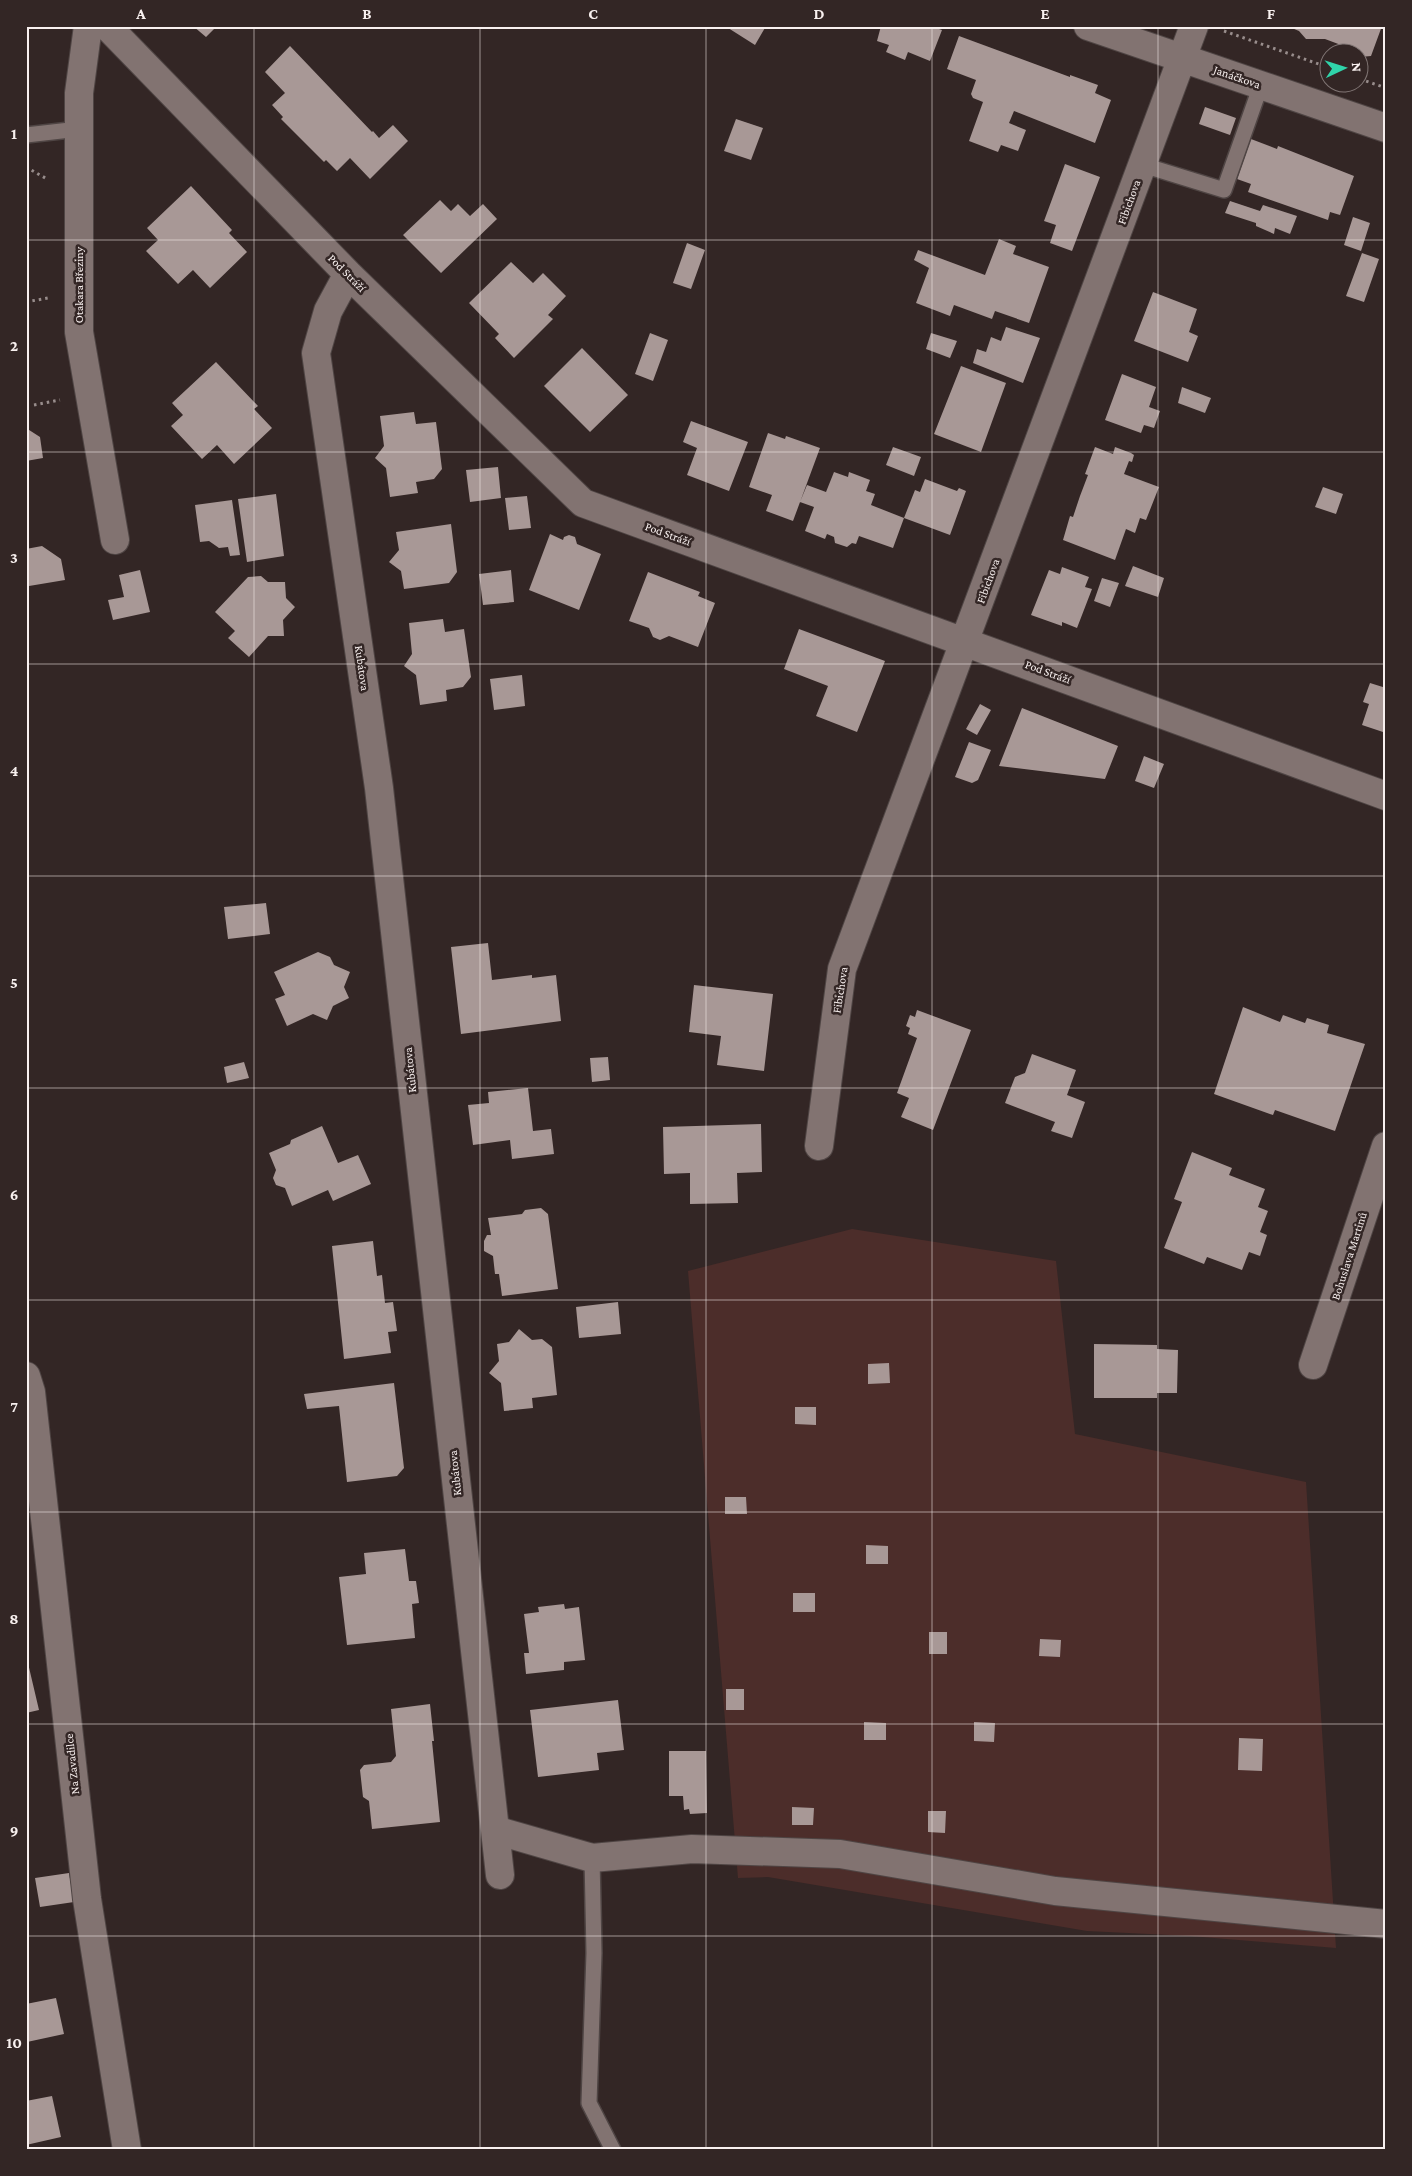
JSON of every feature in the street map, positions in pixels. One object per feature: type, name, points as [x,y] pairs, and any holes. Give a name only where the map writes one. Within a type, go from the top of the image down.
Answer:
[{"type":"street","name":"Otakara Březiny","points":[[88,26],[79,93],[79,332],[115,540]]},
{"type":"street","name":"Pod Stráží","points":[[107,26],[348,274],[582,503],[1386,796]]},
{"type":"street","name":"Janáčkova","points":[[1088,26],[1386,128]]},
{"type":"street","name":"Fibichova","points":[[819,1146],[842,969],[1194,26]]},
{"type":"street","name":"Kubátova","points":[[348,274],[328,311],[316,353],[379,788],[500,1875]]},
{"type":"street","name":"Bohuslava Martinů","points":[[1313,1365],[1386,1146]]},
{"type":"street","name":"Na Zavadilce","points":[[26,1376],[31,1392],[87,1899],[126,2150]]},
{"type":"street","points":[[495,1830],[592,1858],[692,1849],[840,1854],[1055,1891],[1386,1924]]},
{"type":"lane","points":[[1143,165],[1224,190],[1261,85]]},
{"type":"lane","points":[[26,135],[79,129]]},
{"type":"lane","points":[[592,1858],[594,1953],[589,2103],[613,2150]]},
{"type":"path","points":[[1221,30],[1320,65]]},
{"type":"path","points":[[1370,82],[1386,88]]},
{"type":"shaded area","points":[[852,1229],[1056,1261],[1075,1434],[1306,1482],[1336,1948],[1190,1936],[1087,1931],[768,1877],[738,1878],[688,1271]]},
{"type":"building","points":[[193,26],[217,26],[206,37]]},
{"type":"building","points":[[725,26],[766,26],[755,45]]},
{"type":"building","points":[[881,26],[930,26],[942,30],[930,61],[908,52],[905,60],[886,52],[889,45],[877,41]]},
{"type":"building","points":[[1287,26],[1382,26],[1370,56],[1370,42],[1333,42],[1325,39],[1306,39],[1299,31]]},
{"type":"building","points":[[959,36],[1070,77],[1070,75],[1098,85],[1095,93],[1111,100],[1095,143],[1014,111],[1009,123],[1026,130],[1018,151],[1001,145],[998,152],[969,141],[983,102],[973,98],[971,94],[976,80],[947,69]]},
{"type":"building","points":[[290,46],[379,138],[393,125],[408,141],[370,179],[350,158],[337,171],[326,160],[324,162],[281,119],[283,117],[272,105],[285,93],[265,72]]},
{"type":"building","points":[[1205,107],[1236,118],[1230,135],[1199,124]]},
{"type":"building","points":[[736,119],[763,128],[751,160],[724,151]]},
{"type":"building","points":[[1251,139],[1277,149],[1278,146],[1354,176],[1340,215],[1330,212],[1328,220],[1248,192],[1251,184],[1237,179]]},
{"type":"building","points":[[1065,164],[1100,177],[1072,251],[1050,243],[1056,225],[1044,221]]},
{"type":"building","points":[[191,186],[232,230],[229,233],[247,252],[210,288],[193,270],[178,284],[146,251],[158,240],[147,228]]},
{"type":"building","points":[[440,200],[451,211],[458,204],[470,216],[483,204],[497,219],[441,273],[403,235]]},
{"type":"building","points":[[1230,201],[1260,211],[1263,205],[1297,216],[1290,234],[1275,228],[1274,234],[1256,226],[1256,223],[1225,213]]},
{"type":"building","points":[[1353,217],[1370,223],[1361,251],[1344,245]]},
{"type":"building","points":[[999,239],[1016,246],[1013,254],[1049,267],[1029,323],[995,311],[992,319],[954,305],[950,316],[916,303],[929,268],[914,260],[918,250],[985,275]]},
{"type":"building","points":[[687,243],[705,250],[691,289],[673,283]]},
{"type":"building","points":[[1362,253],[1379,259],[1364,302],[1346,296]]},
{"type":"building","points":[[511,262],[533,283],[543,273],[566,296],[548,315],[553,319],[514,358],[495,338],[499,334],[469,303]]},
{"type":"building","points":[[1153,292],[1197,309],[1189,332],[1198,336],[1188,362],[1134,341]]},
{"type":"building","points":[[1006,327],[1040,338],[1023,383],[973,363],[977,349],[986,352],[991,337],[1001,341]]},
{"type":"building","points":[[650,333],[668,340],[653,381],[635,374]]},
{"type":"building","points":[[931,333],[957,341],[950,358],[926,349]]},
{"type":"building","points":[[582,348],[628,395],[590,432],[544,386]]},
{"type":"building","points":[[216,362],[258,406],[254,409],[272,428],[234,464],[217,445],[202,459],[171,426],[183,415],[172,403]]},
{"type":"building","points":[[961,366],[1006,383],[981,452],[934,434]]},
{"type":"building","points":[[1122,374],[1156,387],[1149,407],[1160,411],[1154,428],[1144,425],[1141,433],[1105,420]]},
{"type":"building","points":[[1182,387],[1211,398],[1205,413],[1178,403]]},
{"type":"building","points":[[414,412],[416,424],[436,422],[442,469],[434,479],[416,482],[418,493],[390,497],[386,468],[375,458],[384,446],[380,416]]},
{"type":"building","points":[[691,421],[748,442],[729,491],[687,475],[697,448],[683,442]]},
{"type":"building","points":[[26,428],[40,437],[43,458],[26,461]]},
{"type":"building","points":[[768,433],[785,439],[786,436],[820,448],[793,521],[766,511],[772,495],[749,487]]},
{"type":"building","points":[[893,447],[921,457],[914,476],[886,465]]},
{"type":"building","points":[[1095,447],[1113,454],[1115,447],[1131,453],[1134,455],[1132,462],[1129,461],[1124,474],[1159,487],[1146,520],[1140,518],[1135,533],[1126,529],[1115,560],[1063,540],[1070,516],[1073,517],[1088,475],[1085,474]]},
{"type":"building","points":[[498,467],[501,498],[470,502],[466,470]]},
{"type":"building","points":[[834,472],[848,477],[849,472],[870,480],[866,491],[875,494],[871,505],[904,518],[893,548],[859,536],[856,544],[852,543],[847,547],[835,543],[834,537],[827,534],[825,539],[805,531],[814,507],[800,502],[807,485],[826,492]]},
{"type":"building","points":[[925,479],[957,491],[959,488],[966,491],[950,535],[904,518],[915,490],[920,492]]},
{"type":"building","points":[[1323,487],[1343,494],[1336,514],[1315,507]]},
{"type":"building","points":[[276,494],[284,556],[247,562],[238,499]]},
{"type":"building","points":[[527,496],[531,528],[509,530],[505,498]]},
{"type":"building","points":[[232,500],[240,555],[230,556],[228,547],[219,548],[209,541],[200,542],[195,505]]},
{"type":"building","points":[[451,524],[457,572],[449,583],[404,589],[401,571],[389,562],[399,550],[396,532]]},
{"type":"building","points":[[550,534],[563,540],[564,537],[569,535],[575,537],[577,544],[601,554],[579,610],[529,590]]},
{"type":"building","points":[[42,546],[61,559],[65,580],[29,586],[26,590],[26,549]]},
{"type":"building","points":[[1133,566],[1164,578],[1158,597],[1125,586]]},
{"type":"building","points":[[1062,567],[1089,577],[1085,587],[1092,589],[1077,628],[1062,622],[1062,626],[1031,615],[1049,570],[1060,574]]},
{"type":"building","points":[[140,570],[150,612],[113,620],[108,600],[124,597],[119,575]]},
{"type":"building","points":[[511,570],[514,602],[483,605],[479,574]]},
{"type":"building","points":[[648,572],[700,592],[698,596],[715,603],[698,647],[669,636],[660,640],[653,637],[649,628],[629,621]]},
{"type":"building","points":[[261,576],[268,582],[285,582],[286,598],[295,607],[283,620],[284,636],[268,636],[249,657],[228,638],[235,631],[215,612],[248,577]]},
{"type":"building","points":[[1102,578],[1119,583],[1110,607],[1094,601]]},
{"type":"building","points":[[443,619],[445,632],[464,629],[471,677],[463,687],[446,690],[447,701],[420,705],[416,675],[404,666],[412,654],[409,623]]},
{"type":"building","points":[[799,629],[885,661],[857,732],[816,716],[828,686],[784,669]]},
{"type":"building","points":[[522,675],[525,706],[494,710],[490,679]]},
{"type":"building","points":[[1370,683],[1386,688],[1386,733],[1362,725],[1369,704],[1363,702]]},
{"type":"building","points":[[980,704],[991,710],[977,735],[966,729]]},
{"type":"building","points":[[1022,708],[1118,746],[1105,779],[999,766]]},
{"type":"building","points":[[969,742],[991,750],[978,780],[972,783],[955,777]]},
{"type":"building","points":[[1144,756],[1164,764],[1154,788],[1135,781]]},
{"type":"building","points":[[266,903],[270,934],[228,939],[224,907]]},
{"type":"building","points":[[488,943],[492,980],[532,975],[532,978],[556,975],[561,1021],[461,1034],[451,947]]},
{"type":"building","points":[[318,952],[330,957],[334,965],[350,972],[344,987],[349,998],[333,1006],[327,1020],[313,1014],[287,1026],[275,999],[285,995],[274,972]]},
{"type":"building","points":[[694,985],[773,994],[764,1071],[717,1065],[721,1036],[689,1032]]},
{"type":"building","points":[[1243,1007],[1280,1022],[1283,1015],[1305,1023],[1307,1018],[1329,1025],[1327,1033],[1365,1044],[1335,1131],[1275,1110],[1273,1115],[1214,1094]]},
{"type":"building","points":[[917,1010],[971,1030],[933,1130],[901,1117],[909,1098],[897,1093],[917,1038],[908,1034],[910,1028],[906,1026],[910,1015],[915,1017]]},
{"type":"building","points":[[1032,1054],[1076,1070],[1067,1095],[1085,1102],[1072,1138],[1051,1131],[1055,1122],[1005,1103],[1015,1077],[1025,1073]]},
{"type":"building","points":[[608,1057],[610,1080],[592,1082],[590,1058]]},
{"type":"building","points":[[244,1062],[249,1078],[227,1083],[224,1067]]},
{"type":"building","points":[[528,1088],[533,1131],[551,1129],[554,1154],[512,1159],[510,1140],[473,1145],[468,1105],[489,1103],[488,1092]]},
{"type":"building","points":[[761,1124],[762,1172],[737,1173],[738,1203],[690,1204],[690,1173],[664,1174],[663,1127]]},
{"type":"building","points":[[322,1126],[338,1163],[358,1155],[371,1184],[333,1201],[328,1190],[292,1206],[285,1188],[276,1185],[273,1178],[276,1170],[269,1153],[290,1144],[291,1140]]},
{"type":"building","points":[[1192,1152],[1232,1168],[1229,1175],[1265,1189],[1258,1207],[1268,1211],[1260,1232],[1267,1235],[1260,1256],[1249,1252],[1242,1270],[1207,1257],[1204,1264],[1164,1248],[1182,1202],[1174,1199]]},
{"type":"building","points":[[541,1208],[548,1214],[558,1289],[502,1296],[499,1274],[495,1274],[493,1256],[484,1251],[484,1241],[487,1235],[491,1235],[488,1218],[522,1214],[525,1210]]},
{"type":"building","points":[[373,1241],[377,1276],[382,1275],[385,1303],[393,1302],[397,1331],[388,1332],[391,1353],[344,1359],[332,1246]]},
{"type":"building","points":[[618,1302],[621,1334],[579,1338],[576,1307]]},
{"type":"building","points":[[519,1329],[532,1340],[542,1339],[552,1347],[557,1395],[532,1398],[533,1408],[504,1411],[501,1383],[489,1373],[499,1361],[497,1344],[509,1342]]},
{"type":"building","points":[[1094,1344],[1157,1345],[1157,1349],[1178,1350],[1177,1393],[1157,1393],[1157,1398],[1094,1398]]},
{"type":"building","points":[[889,1363],[890,1383],[868,1384],[868,1364]]},
{"type":"building","points":[[394,1383],[404,1468],[397,1476],[347,1482],[339,1406],[307,1409],[304,1394]]},
{"type":"building","points":[[795,1407],[816,1407],[816,1425],[795,1424]]},
{"type":"building","points":[[725,1497],[746,1497],[747,1514],[725,1514]]},
{"type":"building","points":[[866,1545],[888,1546],[888,1564],[866,1564]]},
{"type":"building","points":[[405,1549],[409,1581],[416,1581],[419,1603],[412,1604],[415,1638],[347,1645],[339,1577],[366,1574],[364,1553]]},
{"type":"building","points":[[793,1593],[815,1593],[815,1612],[793,1612]]},
{"type":"building","points":[[564,1604],[565,1609],[579,1607],[585,1660],[564,1662],[564,1670],[526,1674],[524,1653],[529,1653],[524,1614],[539,1612],[538,1607]]},
{"type":"building","points":[[929,1632],[947,1632],[947,1654],[929,1654]]},
{"type":"building","points":[[1040,1639],[1061,1640],[1060,1657],[1039,1656]]},
{"type":"building","points":[[26,1660],[39,1710],[26,1713]]},
{"type":"building","points":[[726,1689],[744,1689],[744,1710],[726,1710]]},
{"type":"building","points":[[618,1700],[624,1750],[597,1753],[599,1770],[538,1777],[530,1710]]},
{"type":"building","points":[[430,1704],[440,1822],[372,1829],[369,1801],[363,1797],[360,1770],[364,1765],[391,1762],[396,1756],[391,1709]]},
{"type":"building","points":[[864,1722],[886,1723],[886,1740],[864,1740]]},
{"type":"building","points":[[974,1722],[995,1723],[994,1742],[974,1741]]},
{"type":"building","points":[[1239,1738],[1263,1739],[1262,1771],[1238,1770]]},
{"type":"building","points":[[669,1751],[706,1751],[707,1813],[690,1814],[689,1809],[684,1810],[683,1796],[669,1796]]},
{"type":"building","points":[[792,1807],[814,1808],[813,1825],[792,1825]]},
{"type":"building","points":[[928,1811],[946,1811],[945,1833],[928,1832]]},
{"type":"building","points":[[69,1873],[74,1902],[40,1907],[35,1878]]},
{"type":"building","points":[[56,1998],[64,2034],[27,2042],[26,2004]]},
{"type":"building","points":[[52,2096],[61,2137],[26,2145],[26,2101]]}]
